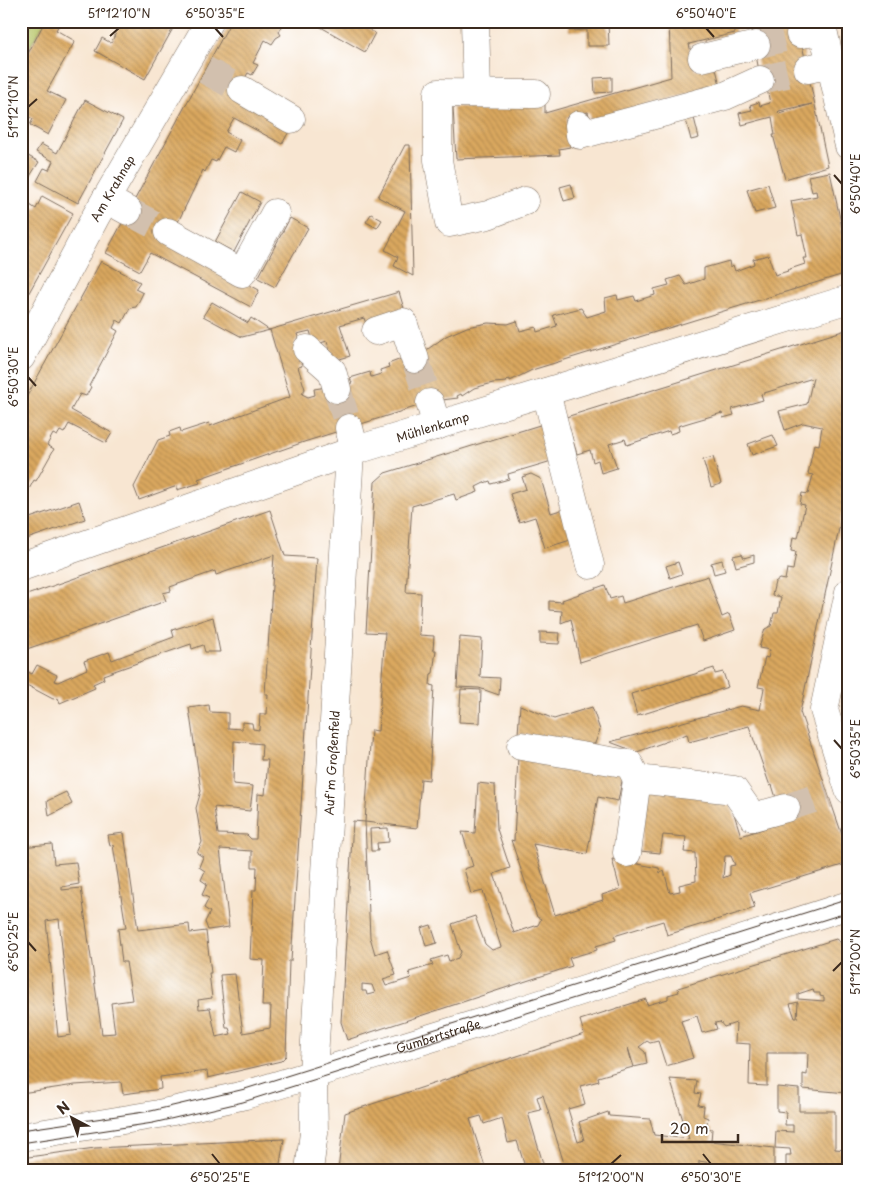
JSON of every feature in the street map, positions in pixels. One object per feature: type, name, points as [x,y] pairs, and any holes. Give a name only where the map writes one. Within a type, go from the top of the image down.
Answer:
[{"type":"street","name":"Am Krahnap","points":[[21,357],[117,205],[196,65],[210,21]]},
{"type":"street","points":[[475,21],[477,93]]},
{"type":"street","points":[[702,58],[756,45]]},
{"type":"street","points":[[823,47],[848,136]]},
{"type":"street","points":[[578,124],[580,135],[725,96],[760,80]]},
{"type":"street","points":[[242,90],[291,118]]},
{"type":"street","points":[[525,201],[488,215],[449,224],[438,160],[438,93],[536,94]]},
{"type":"street","points":[[168,232],[242,273],[275,213]]},
{"type":"street","name":"Mühlenkamp","points":[[21,567],[433,414],[546,392],[849,299]]},
{"type":"street","points":[[376,331],[403,322],[415,359]]},
{"type":"street","points":[[307,349],[332,371],[337,389]]},
{"type":"street","points":[[546,392],[590,565]]},
{"type":"street","name":"Auf'm Großenfeld","points":[[309,1170],[314,1133],[313,1075],[352,444]]},
{"type":"street","points":[[842,791],[824,710],[849,592]]},
{"type":"street","points":[[522,746],[629,764],[637,779],[627,852]]},
{"type":"street","points":[[637,779],[734,790],[753,817],[786,808]]},
{"type":"street","name":"Gumbertstraße","points":[[21,1137],[159,1114],[245,1095],[849,905]]},
{"type":"green space","points":[[33,21],[45,21],[21,62],[21,42]]},
{"type":"building","points":[[45,21],[61,21],[56,30],[75,41],[47,91],[66,100],[48,135],[30,125],[33,119],[21,113],[21,67]]},
{"type":"building","points":[[122,21],[177,21],[145,79],[95,51],[102,38],[111,43]]},
{"type":"building","points":[[231,21],[285,21],[279,32],[281,35],[272,44],[265,40],[253,63],[258,65],[252,75],[248,73],[242,82],[292,126],[282,144],[234,118],[226,132],[240,140],[234,152],[224,147],[216,162],[211,160],[205,172],[203,170],[178,222],[165,239],[259,290],[251,307],[150,253],[140,271],[106,253]]},
{"type":"building","points":[[322,21],[355,21],[375,33],[365,52],[319,26]]},
{"type":"building","points":[[568,21],[608,21],[609,46],[587,46],[587,30],[569,31]]},
{"type":"building","points":[[669,21],[797,21],[828,166],[785,179],[773,135],[775,135],[772,117],[742,125],[739,113],[752,110],[750,105],[759,102],[760,106],[770,103],[767,89],[762,87],[750,23],[746,28],[735,30],[735,33],[689,44],[695,70],[715,65],[720,85],[591,122],[588,112],[567,117],[570,147],[559,149],[560,155],[456,159],[453,107],[545,104],[545,113],[671,77]],"holes":[[[812,104],[779,114],[779,111]]]},
{"type":"building","points":[[612,77],[612,92],[595,93],[594,78]]},
{"type":"building","points":[[85,100],[123,120],[78,203],[37,181],[44,168],[49,170],[53,161],[36,152],[41,144],[57,153]]},
{"type":"building","points":[[694,118],[699,138],[691,140],[686,120]]},
{"type":"building","points":[[405,145],[410,145],[413,276],[394,266],[398,257],[385,250],[405,211],[378,197]]},
{"type":"building","points":[[21,152],[39,162],[23,187],[21,186]]},
{"type":"building","points":[[830,172],[849,260],[849,267],[844,274],[532,370],[510,381],[510,379],[506,380],[507,382],[493,383],[474,388],[462,396],[461,394],[457,396],[458,398],[434,401],[304,442],[198,479],[200,483],[177,490],[177,486],[139,500],[134,487],[158,440],[170,436],[169,432],[180,428],[181,432],[209,423],[210,426],[290,397],[270,330],[242,337],[203,316],[212,302],[248,323],[251,318],[269,330],[399,292],[405,312],[366,324],[364,318],[340,325],[350,356],[333,361],[327,341],[314,345],[310,331],[297,334],[298,337],[295,343],[302,366],[298,367],[305,389],[302,394],[308,397],[315,395],[314,389],[352,383],[350,378],[370,372],[371,377],[381,374],[380,370],[389,367],[388,364],[428,349],[446,336],[467,327],[488,323],[508,324],[517,321],[520,331],[536,327],[537,332],[557,326],[553,315],[581,308],[587,317],[606,311],[605,298],[617,295],[618,300],[634,296],[636,301],[655,295],[654,289],[669,285],[667,280],[680,276],[686,285],[704,279],[704,268],[729,261],[730,267],[733,265],[735,271],[754,264],[753,259],[768,255],[775,275],[805,264],[803,258],[807,258],[802,234],[798,235],[791,201],[817,196],[816,191],[812,192],[808,176]]},
{"type":"building","points":[[571,184],[575,198],[564,201],[560,187]]},
{"type":"building","points":[[768,184],[775,208],[755,213],[747,190]]},
{"type":"building","points":[[242,192],[260,202],[234,252],[215,242]]},
{"type":"building","points":[[42,196],[73,213],[21,307],[21,222],[30,205],[36,209]]},
{"type":"building","points":[[371,214],[382,220],[377,228],[366,222]]},
{"type":"building","points":[[290,218],[308,228],[275,287],[258,278]]},
{"type":"building","points":[[101,261],[140,282],[135,289],[143,293],[136,307],[130,308],[122,323],[117,320],[113,328],[118,331],[89,386],[91,387],[86,396],[80,394],[71,410],[112,433],[106,443],[69,424],[64,433],[60,431],[57,436],[53,434],[47,445],[54,449],[36,481],[34,480],[28,491],[21,488],[21,407]]},
{"type":"building","points":[[849,329],[849,482],[800,712],[849,855],[849,863],[750,893],[755,908],[667,935],[663,921],[614,936],[616,940],[596,946],[597,950],[569,958],[572,966],[347,1040],[341,1022],[353,821],[365,822],[370,937],[375,954],[387,950],[396,975],[383,979],[386,986],[411,978],[409,972],[433,965],[431,960],[447,955],[449,961],[458,958],[461,952],[452,924],[463,920],[475,916],[485,944],[492,950],[501,947],[483,891],[471,894],[464,869],[473,866],[462,832],[475,833],[478,783],[495,785],[497,829],[510,868],[494,874],[514,933],[538,925],[541,919],[537,917],[511,840],[514,841],[518,756],[624,771],[618,801],[598,797],[587,854],[533,844],[555,915],[603,900],[602,895],[620,889],[612,859],[659,868],[660,873],[664,871],[670,893],[680,891],[679,885],[696,881],[695,853],[684,852],[686,837],[663,835],[660,853],[640,851],[648,788],[728,795],[741,836],[791,820],[777,801],[772,785],[770,786],[749,726],[689,742],[687,734],[637,752],[610,742],[741,706],[760,710],[764,688],[758,687],[765,657],[768,658],[770,650],[759,648],[765,629],[771,626],[774,613],[778,613],[781,597],[772,595],[775,582],[779,579],[785,580],[787,569],[793,570],[796,552],[791,551],[793,537],[798,538],[805,505],[800,504],[802,493],[808,494],[813,475],[808,474],[814,444],[819,445],[822,427],[803,423],[785,430],[779,411],[807,404],[813,378],[761,394],[763,400],[732,409],[734,415],[723,418],[722,413],[678,426],[679,431],[670,434],[669,431],[627,445],[625,439],[609,444],[617,468],[601,473],[598,460],[593,462],[590,450],[577,454],[566,417]],"holes":[[[725,856],[731,856],[735,865],[730,866],[730,875],[723,878]],[[362,984],[372,985],[375,993],[367,995],[366,991],[362,991]]]},
{"type":"building","points":[[543,424],[555,460],[508,474],[509,479],[491,484],[490,481],[484,483],[476,487],[478,492],[456,500],[454,494],[412,506],[406,592],[421,593],[419,635],[434,636],[433,650],[436,650],[430,685],[434,686],[429,780],[421,779],[417,828],[365,822],[371,730],[378,731],[385,633],[366,632],[375,482],[385,473]]},
{"type":"building","points":[[773,435],[778,446],[752,455],[748,444]]},
{"type":"building","points":[[713,457],[721,484],[711,487],[703,460]]},
{"type":"building","points":[[531,474],[541,479],[551,513],[567,508],[577,538],[545,548],[535,517],[519,522],[510,494],[526,489],[522,477]]},
{"type":"building","points":[[79,501],[85,519],[21,541],[21,521]]},
{"type":"building","points":[[270,510],[285,556],[317,558],[291,961],[289,961],[286,1056],[281,1061],[208,1078],[207,1071],[160,1077],[161,1089],[123,1094],[121,1082],[75,1085],[21,1093],[21,847],[52,844],[54,864],[76,862],[79,884],[62,887],[62,890],[81,888],[102,1034],[115,1033],[111,1003],[132,1000],[126,962],[122,962],[118,929],[126,928],[113,845],[110,846],[108,835],[124,833],[138,930],[189,924],[190,933],[206,931],[212,998],[198,1000],[199,1009],[210,1008],[216,1037],[231,1034],[229,1028],[226,1028],[220,975],[235,974],[243,1033],[270,1028],[271,1006],[262,1006],[264,960],[250,959],[253,890],[256,890],[257,867],[252,867],[252,851],[220,849],[229,927],[208,930],[205,922],[210,912],[204,908],[209,898],[202,895],[207,884],[201,880],[205,871],[199,867],[203,857],[197,853],[202,842],[196,808],[201,791],[189,708],[209,705],[210,712],[228,713],[228,728],[242,729],[242,722],[252,723],[253,729],[259,730],[260,714],[267,714],[268,694],[265,694],[274,555],[216,575],[215,571],[170,587],[171,591],[163,593],[166,601],[21,651],[21,597]],"holes":[[[234,741],[262,744],[261,760],[268,760],[265,795],[258,794],[256,839],[251,839],[247,835],[218,834],[214,807],[250,811],[253,786],[233,784]],[[59,919],[71,1035],[58,1037],[46,921]]]},
{"type":"building","points":[[742,554],[744,558],[754,555],[754,562],[736,567],[733,556]]},
{"type":"building","points":[[722,560],[725,571],[714,574],[711,563]]},
{"type":"building","points":[[678,562],[682,574],[670,578],[666,566]]},
{"type":"building","points":[[708,576],[722,617],[729,614],[735,630],[703,641],[697,625],[580,662],[571,619],[561,623],[562,611],[549,610],[549,601],[563,602],[562,600],[605,585],[610,599],[621,596],[623,603]]},
{"type":"building","points":[[213,617],[220,652],[205,652],[203,645],[192,649],[191,644],[103,675],[104,679],[93,684],[95,688],[60,703],[58,698],[53,699],[21,682],[21,668],[32,674],[37,665],[57,675],[54,681],[58,682],[87,669],[84,661],[109,652],[112,660],[174,637],[172,630]]},
{"type":"building","points":[[540,632],[560,633],[559,644],[540,643]]},
{"type":"building","points":[[460,637],[482,639],[480,677],[500,678],[499,695],[479,688],[457,687]]},
{"type":"building","points":[[714,668],[715,674],[723,672],[728,687],[637,716],[631,694]]},
{"type":"building","points":[[461,689],[481,690],[480,723],[459,722]]},
{"type":"building","points":[[520,705],[554,719],[592,707],[600,730],[592,751],[561,739],[518,734]]},
{"type":"building","points":[[66,792],[72,804],[49,816],[47,801]]},
{"type":"building","points":[[388,828],[389,842],[377,843],[378,851],[371,851],[370,829]]},
{"type":"building","points":[[431,925],[437,943],[426,946],[421,928]]},
{"type":"building","points":[[836,939],[848,948],[847,1093],[803,1089],[803,1074],[807,1075],[808,1053],[767,1053],[767,1086],[749,1085],[750,1044],[735,1043],[736,1023],[724,1027],[720,1022],[715,1023],[717,1029],[702,1033],[697,1016],[681,1021],[693,1058],[666,1066],[658,1041],[650,1043],[647,1041],[639,1047],[645,1052],[647,1064],[634,1067],[628,1048],[633,1067],[598,1077],[599,1081],[580,1086],[585,1104],[568,1109],[578,1142],[584,1140],[579,1122],[608,1112],[609,1116],[650,1119],[654,1135],[689,1139],[670,1079],[697,1081],[695,1093],[701,1094],[698,1105],[704,1106],[703,1116],[708,1118],[706,1128],[712,1129],[711,1141],[774,1148],[774,1170],[752,1170],[699,1161],[699,1170],[566,1170],[543,1095],[537,1097],[541,1110],[528,1113],[545,1170],[526,1170],[517,1141],[508,1143],[502,1118],[484,1124],[481,1116],[470,1119],[486,1170],[338,1170],[345,1113],[584,1034],[580,1020],[646,999],[647,1005],[668,999],[668,995],[679,992],[678,988]],"holes":[[[813,989],[814,993],[820,993],[820,996],[824,997],[824,1001],[798,999],[798,994]],[[798,1002],[797,1018],[795,1018],[790,1004]]]},
{"type":"building","points":[[777,1087],[799,1089],[799,1111],[835,1111],[835,1149],[846,1150],[846,1170],[786,1170],[786,1155],[791,1155],[790,1149],[775,1148],[776,1131],[793,1132],[793,1125],[785,1125],[786,1112],[777,1111]]},
{"type":"building","points":[[284,1139],[279,1170],[21,1170],[21,1158],[95,1148]]},
{"type":"tunnel","points":[[756,45],[800,34]]},
{"type":"tunnel","points":[[760,80],[808,69]]},
{"type":"tunnel","points":[[205,70],[242,90]]},
{"type":"tunnel","points":[[128,211],[168,232]]},
{"type":"tunnel","points":[[415,359],[430,403]]},
{"type":"tunnel","points":[[337,389],[349,428]]},
{"type":"tunnel","points":[[786,808],[828,794]]},
{"type":"tram line","points":[[21,1130],[151,1111],[245,1089],[849,899]]},
{"type":"tram line","points":[[21,1143],[153,1123],[243,1102],[849,912]]},
{"type":"railway","points":[[21,25],[23,21]]}]
